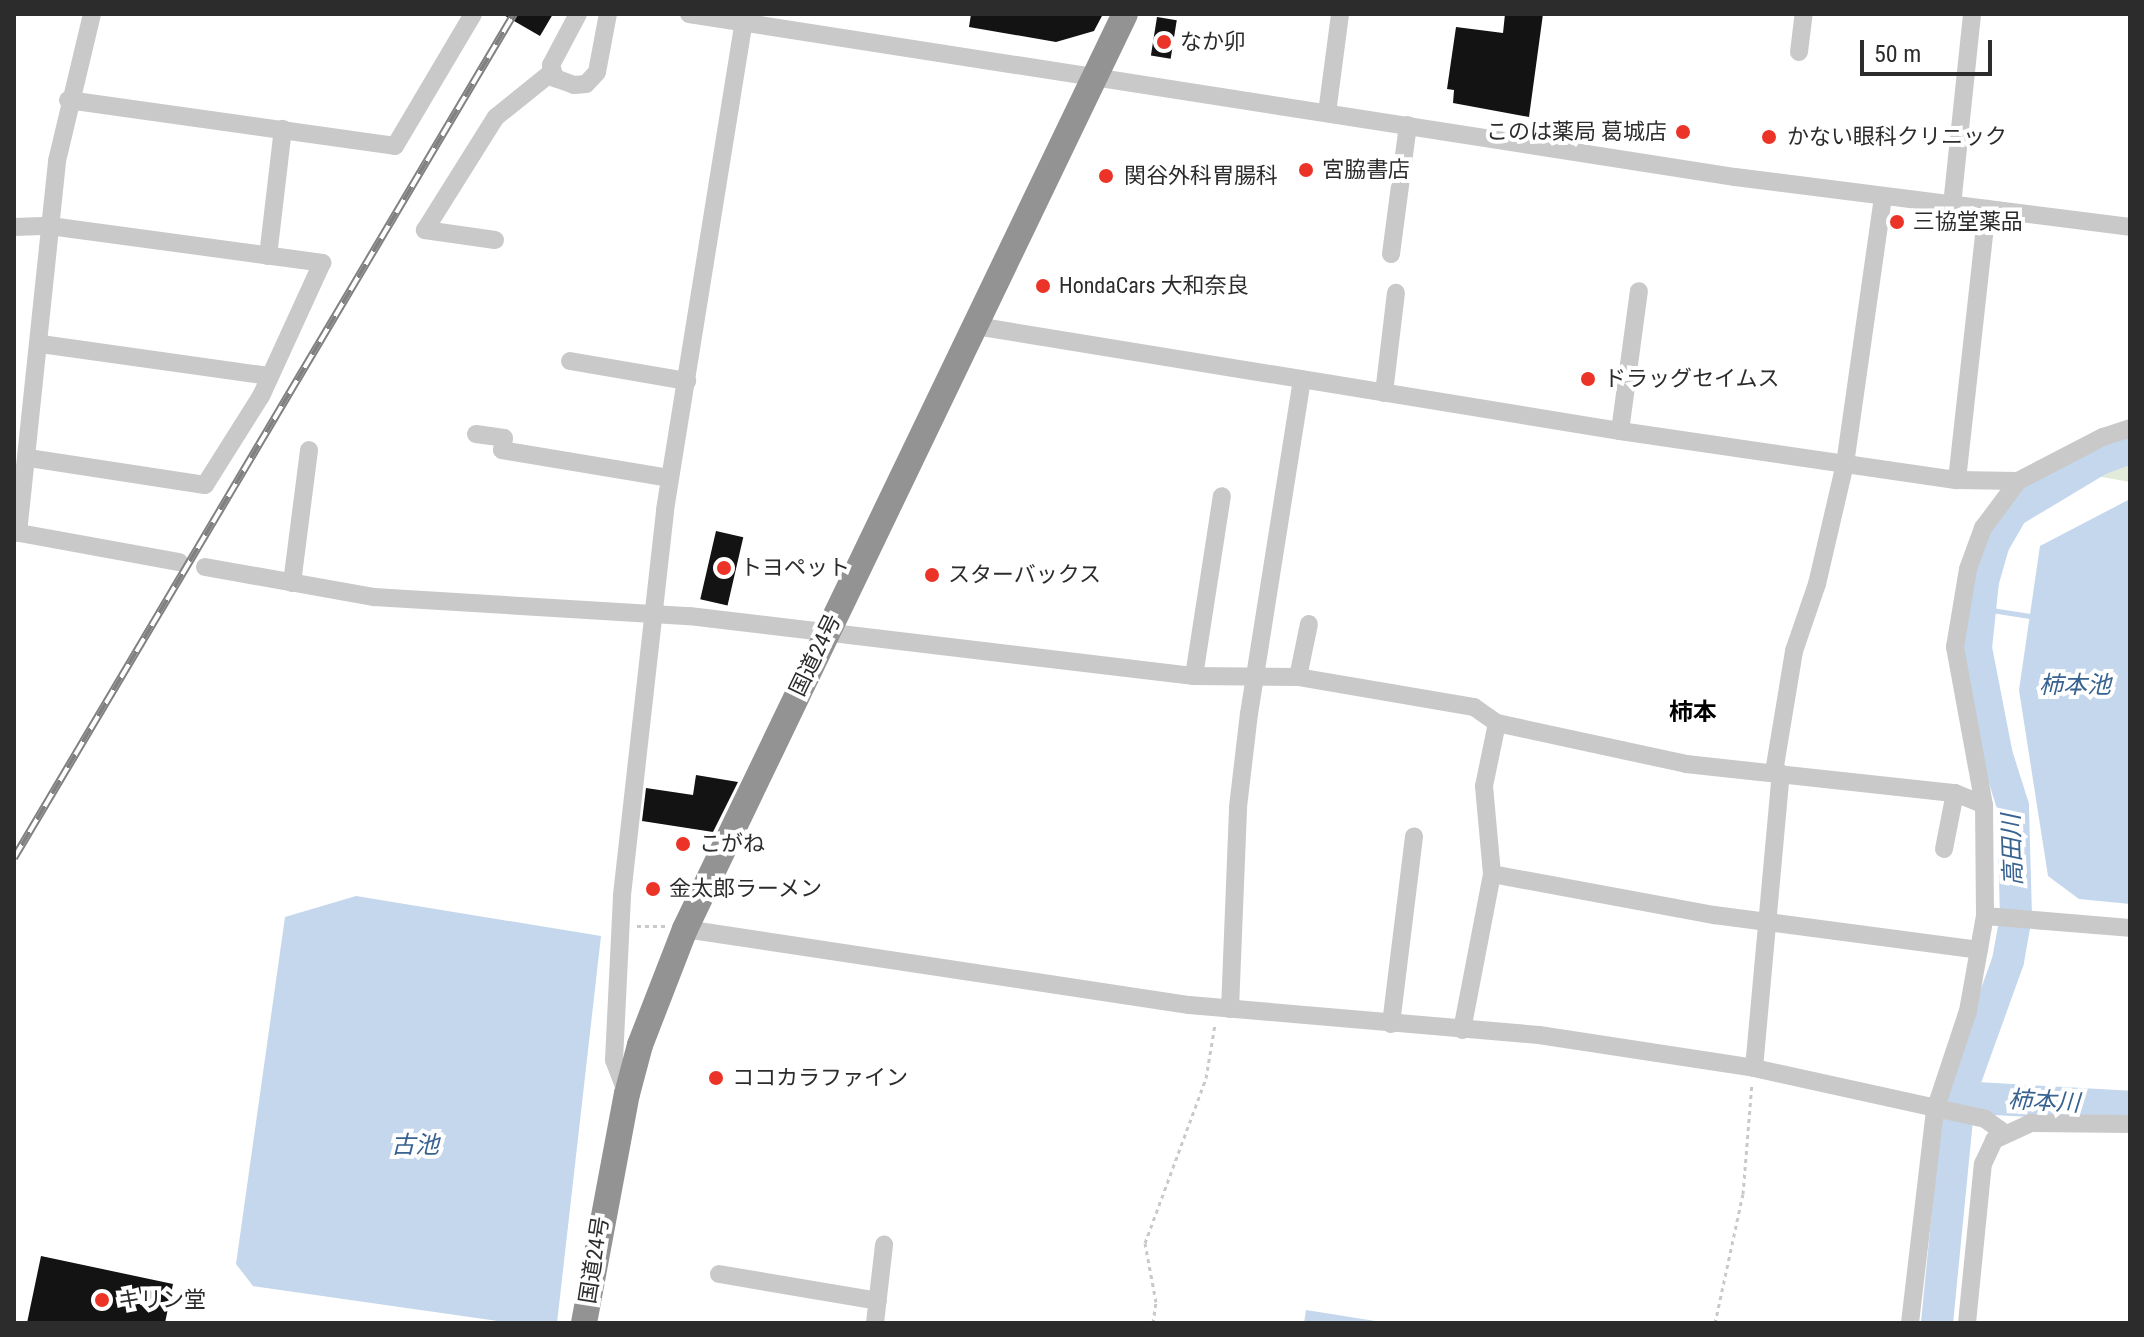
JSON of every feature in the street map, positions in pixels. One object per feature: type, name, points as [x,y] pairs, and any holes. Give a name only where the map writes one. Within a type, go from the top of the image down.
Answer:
[{"type":"highway","name":"国道24号","points":[[584,1323],[627,1094],[640,1045],[685,929],[1125,14]]},
{"type":"street","points":[[92,14],[68,100],[50,226],[28,458],[16,532],[179,562]]},
{"type":"street","points":[[68,100],[395,146],[473,14]]},
{"type":"street","points":[[495,240],[425,230],[496,117],[552,72],[554,56],[578,14]]},
{"type":"street","points":[[552,72],[563,84],[593,80],[608,14]]},
{"type":"street","points":[[689,14],[744,18],[1095,78],[1883,197],[2130,227]]},
{"type":"street","points":[[1327,113],[1340,14]]},
{"type":"street","points":[[1799,52],[1804,14]]},
{"type":"street","points":[[1952,205],[1972,14]]},
{"type":"street","points":[[627,1094],[614,1060],[620,930],[652,616],[669,478],[744,18]]},
{"type":"street","points":[[1391,254],[1408,125]]},
{"type":"street","points":[[268,256],[283,129]]},
{"type":"street","points":[[1754,1068],[1769,921],[1777,773],[1794,651],[1817,584],[1845,464],[1883,197]]},
{"type":"street","points":[[1957,480],[1987,209]]},
{"type":"street","points":[[14,227],[50,226],[322,263],[270,376],[205,485],[28,458]]},
{"type":"street","points":[[1620,431],[1639,291]]},
{"type":"street","points":[[1384,393],[1396,293]]},
{"type":"street","points":[[976,326],[1620,431],[1957,480],[2018,481]]},
{"type":"street","points":[[41,344],[270,376]]},
{"type":"street","points":[[570,361],[687,381]]},
{"type":"street","points":[[1224,1009],[1238,807],[1302,379]]},
{"type":"street","points":[[1910,1323],[1935,1110],[1968,1011],[1985,916],[1984,805],[1955,647],[1968,569],[1983,528],[2018,481],[2103,437],[2130,428]]},
{"type":"street","points":[[476,434],[504,438],[502,450],[669,478]]},
{"type":"street","points":[[292,583],[309,450]]},
{"type":"street","points":[[1194,676],[1222,496]]},
{"type":"street","points":[[205,567],[374,597],[652,616],[1194,676],[1257,674],[1298,677],[1474,707],[1497,723],[1686,764],[1955,793],[1984,805]]},
{"type":"street","points":[[1298,677],[1309,624]]},
{"type":"street","points":[[1462,1030],[1492,874],[1484,786],[1497,723]]},
{"type":"street","points":[[1944,849],[1955,793]]},
{"type":"street","points":[[1391,1024],[1414,836]]},
{"type":"street","points":[[1492,874],[1769,921],[1979,950]]},
{"type":"street","points":[[1985,916],[2026,922],[2130,928]]},
{"type":"street","points":[[685,929],[1224,1009],[1539,1035],[1754,1068],[1985,1119],[2004,1133]]},
{"type":"street","points":[[1967,1323],[1983,1164],[1994,1140],[2031,1123],[2130,1124]]},
{"type":"street","points":[[875,1323],[884,1245]]},
{"type":"street","points":[[719,1274],[878,1301]]},
{"type":"path","points":[[620,930],[643,925],[685,929]]},
{"type":"path","points":[[1153,1323],[1156,1302],[1145,1243],[1206,1078],[1224,1009]]},
{"type":"path","points":[[1715,1323],[1743,1194],[1754,1068]]},
{"type":"green space","points":[[2130,453],[2130,482],[2091,475],[2105,463]]},
{"type":"water","name":"柿本池","points":[[2130,499],[2130,904],[2079,899],[2048,876],[2019,690],[2040,546]]},
{"type":"water","name":"古池","points":[[356,896],[601,936],[557,1323],[512,1323],[253,1286],[236,1264],[285,917]]},
{"type":"water","points":[[1306,1310],[1388,1323],[1304,1323]]},
{"type":"building","points":[[502,14],[553,14],[540,36]]},
{"type":"building","points":[[971,14],[1103,14],[1094,31],[1056,42],[969,27]]},
{"type":"building","points":[[1505,14],[1543,14],[1529,117],[1453,103],[1454,90],[1447,89],[1456,27],[1503,33]]},
{"type":"building","points":[[1157,17],[1177,20],[1171,59],[1151,56]]},
{"type":"building","name":"トヨペット","points":[[716,531],[743,537],[728,606],[700,599]]},
{"type":"building","points":[[696,775],[738,782],[713,832],[642,821],[646,788],[693,795]]},
{"type":"building","points":[[41,1256],[173,1284],[165,1323],[27,1323]]},
{"type":"waterway","name":"高田川","points":[[1937,1323],[1959,1097],[2008,961],[2016,916],[2013,806],[1997,756],[1976,648],[1983,581],[1993,545],[2013,511],[2100,459],[2130,448]]},
{"type":"waterway","points":[[1979,608],[2029,616]]},
{"type":"waterway","name":"柿本川","points":[[1959,1097],[2130,1107]]},
{"type":"railway","points":[[14,858],[514,14]]},
{"type":"place","name":"なか卯","points":[[1164,42]]},
{"type":"place","name":"このは薬局 葛城店","points":[[1683,132]]},
{"type":"place","name":"かない眼科クリニック","points":[[1769,137]]},
{"type":"place","name":"宮脇書店","points":[[1306,170]]},
{"type":"place","name":"関谷外科胃腸科","points":[[1106,176]]},
{"type":"place","name":"三協堂薬品","points":[[1897,222]]},
{"type":"place","name":"HondaCars 大和奈良","points":[[1043,286]]},
{"type":"place","name":"ドラッグセイムス","points":[[1588,379]]},
{"type":"place","name":"トヨペット","points":[[724,568]]},
{"type":"place","name":"スターバックス","points":[[932,575]]},
{"type":"place","name":"こがね","points":[[683,844]]},
{"type":"place","name":"金太郎ラーメン","points":[[653,889]]},
{"type":"place","name":"ココカラファイン","points":[[716,1078]]},
{"type":"place","name":"キリン堂","points":[[102,1300]]},
{"type":"district","name":"柿本","points":[[1693,713]]}]
